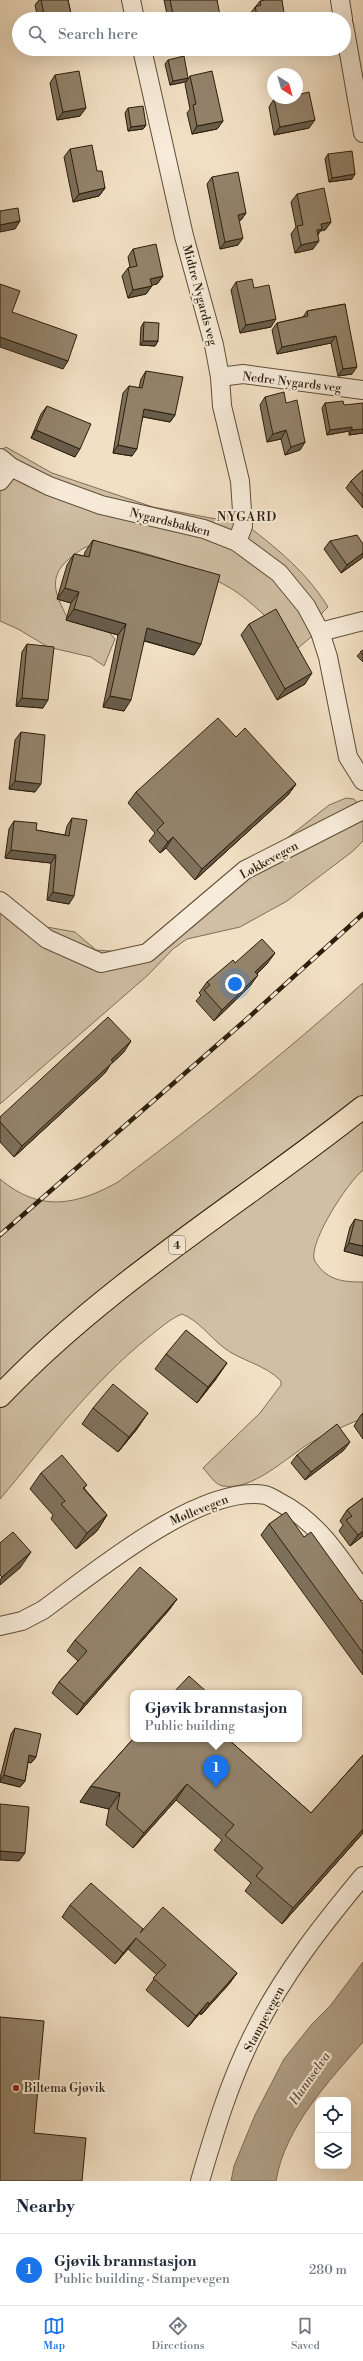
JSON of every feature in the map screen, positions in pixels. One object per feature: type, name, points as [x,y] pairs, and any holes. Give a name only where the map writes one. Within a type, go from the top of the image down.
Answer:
[{"type":"highway","name":"4","points":[[0,1396],[50,1346],[102,1301],[363,1107]]},
{"type":"street","points":[[131,0],[134,12]]},
{"type":"street","points":[[340,0],[342,12]]},
{"type":"street","name":"Midtre Nygards veg","points":[[144,56],[184,236],[214,345],[220,377],[222,406],[240,481],[243,526],[237,542]]},
{"type":"street","points":[[349,56],[363,133]]},
{"type":"street","name":"Nedre Nygards veg","points":[[220,377],[243,374],[363,390]]},
{"type":"street","points":[[0,481],[6,463]]},
{"type":"street","name":"Nygardsbakken","points":[[6,463],[49,486],[101,505],[204,529],[237,542],[279,573],[306,606],[320,632],[328,657],[348,757],[363,781]]},
{"type":"street","points":[[320,632],[363,621]]},
{"type":"street","name":"Løkkevegen","points":[[0,901],[47,939],[101,962],[147,953],[245,870],[363,810]]},
{"type":"street","name":"Møllevegen","points":[[0,1626],[22,1621],[43,1610],[174,1518],[232,1496],[266,1495],[294,1509],[317,1528],[363,1591]]},
{"type":"street","name":"Stampevegen","points":[[200,2181],[221,2110],[254,2032],[311,1942],[363,1876]]},
{"type":"shaded area","points":[[6,447],[52,473],[153,507],[216,519],[232,514],[285,556],[319,593],[328,607],[322,613],[311,637],[298,648],[246,599],[208,576],[167,560],[146,554],[107,546],[89,546],[69,559],[57,574],[56,589],[58,597],[69,621],[109,632],[115,639],[104,666],[91,657],[48,647],[18,629],[0,621],[0,451]]},
{"type":"shaded area","points":[[346,798],[354,799],[363,810],[363,841],[353,851],[287,901],[240,927],[187,939],[173,949],[148,975],[0,1104],[0,894],[24,923],[75,932],[96,950],[123,952],[140,946],[186,918],[329,805]]},
{"type":"shaded area","points":[[363,983],[363,1170],[348,1186],[331,1212],[314,1250],[314,1259],[324,1272],[333,1278],[350,1282],[363,1282],[363,1418],[316,1439],[258,1478],[234,1486],[223,1486],[217,1484],[203,1468],[260,1413],[281,1385],[281,1381],[268,1370],[230,1352],[194,1321],[182,1314],[169,1321],[129,1354],[89,1393],[0,1499],[0,1179],[15,1190],[29,1197],[43,1201],[58,1202],[87,1196],[118,1182],[242,1086]]},
{"type":"water","name":"Hunnselva","points":[[363,1962],[363,2042],[317,2097],[315,2097],[315,2099],[289,2142],[281,2161],[276,2181],[231,2181],[234,2166],[255,2115],[284,2059],[312,2024],[330,2006]]},
{"type":"building","points":[[41,0],[68,0],[71,12],[44,12]]},
{"type":"building","points":[[170,0],[217,0],[219,12],[173,12]]},
{"type":"building","points":[[282,0],[284,12],[256,12],[255,7],[261,5],[260,1]]},
{"type":"building","points":[[184,56],[188,78],[173,81],[168,60]]},
{"type":"building","points":[[79,71],[86,108],[63,112],[55,75]]},
{"type":"building","points":[[212,71],[223,121],[197,126],[193,105],[196,104],[190,76]]},
{"type":"building","points":[[309,92],[315,120],[280,127],[275,104],[303,104],[303,94]]},
{"type":"building","points":[[143,106],[146,125],[131,127],[128,108]]},
{"type":"building","points":[[92,145],[97,171],[102,171],[105,188],[79,194],[70,149]]},
{"type":"building","points":[[352,151],[355,174],[332,178],[328,154]]},
{"type":"building","points":[[238,172],[246,213],[238,215],[243,238],[225,242],[212,177]]},
{"type":"building","points":[[324,188],[331,222],[321,224],[322,229],[317,230],[319,241],[301,245],[297,226],[303,225],[297,194]]},
{"type":"building","points":[[18,208],[20,221],[0,225],[0,211]]},
{"type":"building","points":[[156,244],[163,276],[150,279],[152,286],[133,290],[128,268],[137,266],[133,249]]},
{"type":"building","points":[[252,279],[254,288],[269,285],[276,319],[246,325],[236,282]]},
{"type":"building","points":[[0,284],[20,291],[12,312],[77,335],[68,361],[0,337]]},
{"type":"building","points":[[345,304],[357,367],[343,369],[336,336],[282,347],[277,323],[308,316],[307,311]]},
{"type":"building","points":[[144,322],[159,323],[158,341],[143,341]]},
{"type":"building","points":[[146,371],[183,377],[175,415],[144,409],[137,449],[118,445],[129,386],[142,388]]},
{"type":"building","points":[[284,392],[286,403],[297,400],[305,442],[291,447],[286,430],[273,434],[265,397]]},
{"type":"building","points":[[343,401],[344,405],[363,403],[363,429],[352,430],[352,427],[330,430],[325,403]]},
{"type":"building","points":[[47,406],[91,424],[80,449],[36,430]]},
{"type":"building","points":[[363,470],[363,496],[351,481]]},
{"type":"building","points":[[357,535],[363,544],[363,553],[347,565],[330,541]]},
{"type":"building","points":[[93,540],[220,575],[201,644],[147,628],[131,700],[110,696],[126,624],[74,609],[79,592],[65,588],[74,554],[89,557]]},
{"type":"building","points":[[276,609],[312,673],[285,689],[249,624]]},
{"type":"building","points":[[27,644],[54,647],[48,700],[22,698]]},
{"type":"building","points":[[218,718],[236,737],[245,728],[296,784],[202,869],[173,837],[168,842],[157,830],[164,823],[136,792]]},
{"type":"building","points":[[21,732],[45,735],[41,784],[15,781]]},
{"type":"building","points":[[72,818],[87,820],[74,896],[53,892],[56,855],[11,850],[14,821],[37,823],[36,830],[69,836]]},
{"type":"building","points":[[262,939],[275,953],[255,972],[258,975],[222,1010],[204,990],[210,985],[207,982],[233,960],[235,963]]},
{"type":"building","points":[[108,1017],[131,1041],[111,1060],[113,1062],[22,1146],[0,1122],[0,1117]]},
{"type":"building","points":[[355,1219],[363,1221],[363,1246],[349,1243]]},
{"type":"building","points":[[186,1330],[227,1363],[208,1387],[166,1354]]},
{"type":"building","points":[[113,1384],[148,1413],[129,1437],[93,1408]]},
{"type":"building","points":[[337,1424],[350,1442],[311,1472],[297,1455]]},
{"type":"building","points":[[62,1455],[87,1485],[83,1488],[107,1515],[87,1533],[61,1504],[65,1501],[41,1473]]},
{"type":"building","points":[[363,1498],[363,1531],[358,1535],[346,1520],[352,1516],[347,1510]]},
{"type":"building","points":[[286,1512],[304,1537],[311,1532],[363,1604],[363,1653],[269,1524]]},
{"type":"building","points":[[13,1532],[31,1552],[2,1577],[0,1575],[0,1543]]},
{"type":"building","points":[[140,1567],[177,1599],[84,1704],[59,1682],[87,1651],[75,1640]]},
{"type":"building","points":[[189,1676],[205,1690],[176,1690]]},
{"type":"building","points":[[15,1728],[41,1734],[36,1757],[29,1755],[25,1781],[4,1775]]},
{"type":"building","points":[[130,1742],[231,1742],[311,1813],[363,1755],[363,1829],[293,1908],[256,1876],[263,1868],[225,1835],[234,1825],[187,1784],[144,1833],[117,1809],[120,1793],[91,1786]]},
{"type":"building","points":[[0,1804],[29,1807],[25,1853],[0,1851]]},
{"type":"building","points":[[91,1883],[143,1929],[140,1933],[163,1907],[237,1973],[196,2016],[153,1978],[166,1965],[136,1938],[123,1953],[70,1905]]},
{"type":"building","name":"Biltema Gjøvik","points":[[0,2017],[44,2021],[34,2133],[86,2138],[82,2181],[0,2181]]},
{"type":"railway","points":[[0,1235],[248,1018],[363,914]]},
{"type":"place","name":"Gjøvik brannstasjon","points":[[216,1788]]},
{"type":"place","name":"Biltema Gjøvik","points":[[16,2088]]},
{"type":"district","name":"NYGARD","points":[[247,516]]}]
